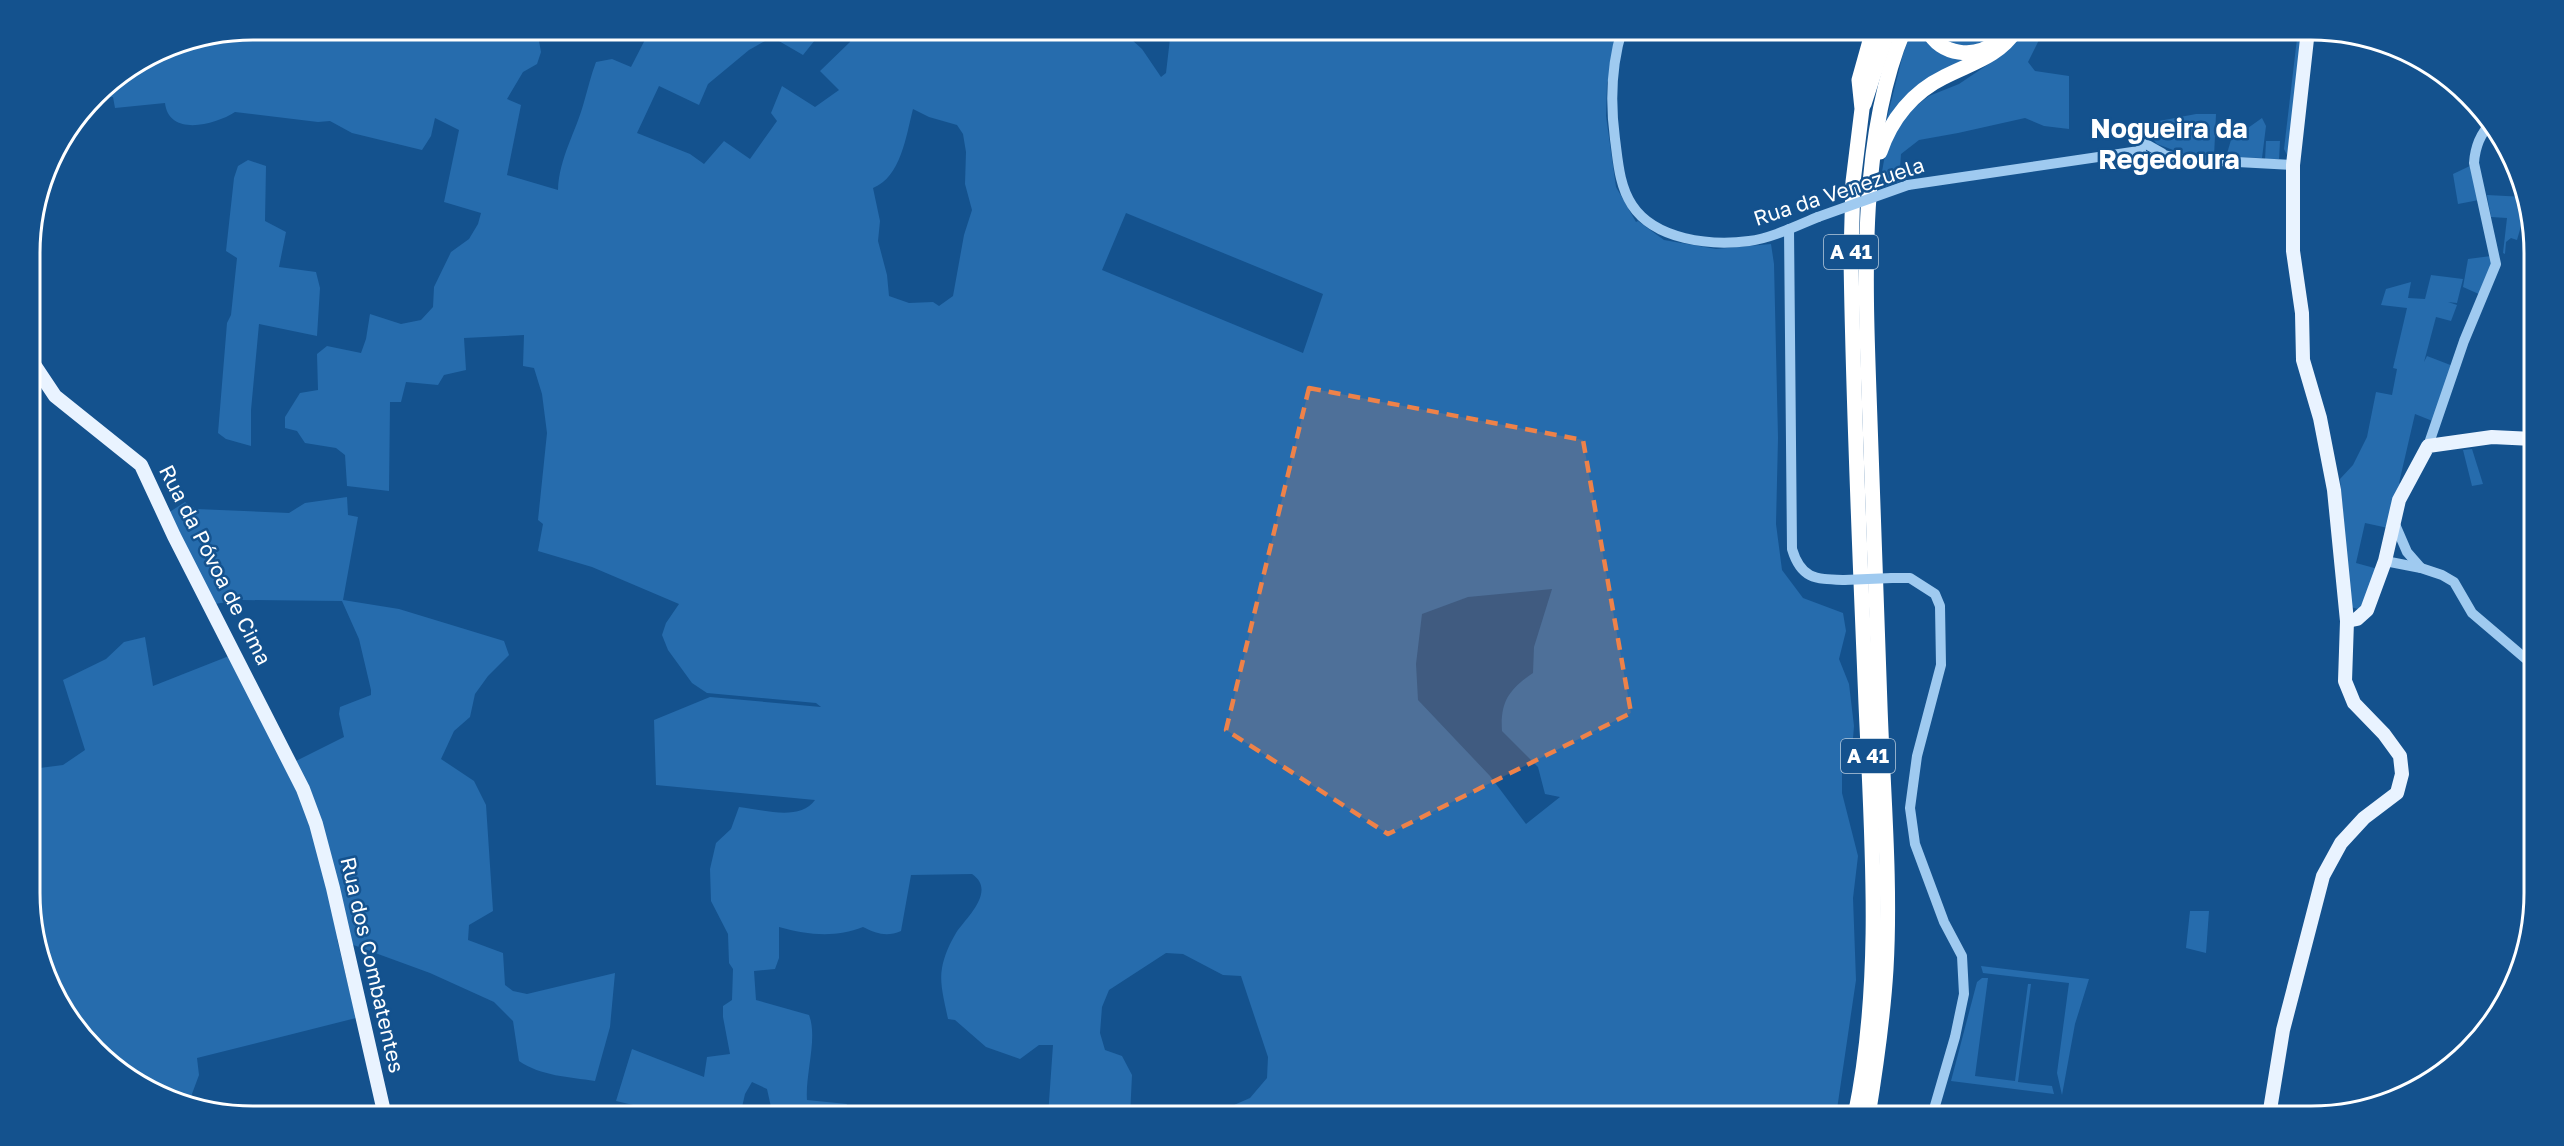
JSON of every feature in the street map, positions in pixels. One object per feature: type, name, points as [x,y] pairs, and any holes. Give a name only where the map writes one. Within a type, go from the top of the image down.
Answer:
[{"type":"highway","points":[[1862,109],[1860,80],[1870,40]]},
{"type":"highway","name":"A 41","points":[[1856,1106],[1873,966],[1873,854],[1851,256],[1853,182],[1862,109],[1885,40]]},
{"type":"highway","name":"A 41","points":[[1870,1106],[1879,1050],[1886,967],[1886,855],[1869,390],[1868,254],[1876,135],[1886,88],[1901,40]]},
{"type":"highway","points":[[1935,40],[1942,47],[1967,54],[1982,50],[1995,44],[1998,40]]},
{"type":"highway","points":[[1872,172],[1885,136],[1909,101],[1941,78],[1984,60],[2007,40]]},
{"type":"main road","points":[[2271,1106],[2283,1030],[2323,876],[2341,843],[2364,818],[2397,794],[2402,774],[2400,756],[2384,734],[2354,703],[2345,681],[2347,621],[2334,490],[2320,418],[2303,360],[2302,313],[2293,251],[2293,165],[2307,40]]},
{"type":"main road","name":"Rua da Póvoa de Cima","points":[[41,375],[55,396],[141,465],[174,537],[276,732],[303,789],[316,824]]},
{"type":"main road","points":[[2347,621],[2357,619],[2367,610],[2385,561],[2396,540],[2394,522],[2399,500],[2428,446],[2492,437],[2524,439]]},
{"type":"main road","name":"Rua dos Combatentes","points":[[316,824],[333,888],[383,1106]]},
{"type":"street","name":"Rua da Venezuela","points":[[1620,40],[1613,66],[1612,116],[1619,171],[1624,189],[1638,213],[1656,227],[1688,239],[1751,241],[1908,185],[2143,147],[2157,149],[2159,158],[2293,165]]},
{"type":"street","points":[[2428,446],[2464,340],[2496,264],[2474,163],[2478,144],[2485,132]]},
{"type":"street","points":[[1788,229],[1792,549],[1799,567],[1811,577],[1844,580],[1910,578],[1935,594],[1940,606],[1941,665],[1917,756],[1910,808],[1915,844],[1944,922],[1962,956],[1965,994],[1935,1106]]},
{"type":"street","points":[[2396,540],[2407,560],[2454,582],[2472,613],[2524,657]]},
{"type":"street","points":[[2385,561],[2407,560]]},
{"type":"highlighted area","points":[[1309,388],[1583,440],[1631,713],[1388,834],[1226,730]]},
{"type":"shaded area","points":[[254,40],[539,40],[541,52],[537,64],[523,72],[507,99],[521,105],[507,175],[558,190],[561,167],[581,113],[596,62],[612,59],[631,67],[645,40],[767,40],[749,50],[708,84],[699,105],[659,86],[637,133],[690,154],[704,164],[724,141],[750,159],[777,121],[771,113],[782,86],[815,107],[839,90],[820,71],[850,40],[1132,40],[1142,49],[1161,77],[1166,73],[1170,40],[1622,40],[1607,83],[1606,116],[1616,187],[1636,222],[1638,221],[1664,240],[1716,249],[1771,244],[1774,264],[1778,438],[1776,524],[1782,570],[1803,598],[1843,613],[1846,631],[1839,659],[1849,684],[1854,726],[1852,751],[1842,774],[1842,793],[1858,856],[1853,898],[1856,980],[1837,1106],[1232,1106],[1250,1098],[1267,1078],[1268,1057],[1241,976],[1223,975],[1183,954],[1166,953],[1109,990],[1102,1007],[1100,1033],[1105,1050],[1122,1056],[1132,1075],[1130,1106],[1049,1106],[1053,1045],[1039,1045],[1020,1059],[986,1047],[955,1020],[948,1019],[941,974],[946,954],[956,933],[981,896],[979,881],[972,874],[911,875],[901,931],[896,933],[882,934],[863,927],[842,933],[821,934],[779,927],[779,958],[775,969],[754,971],[756,1000],[809,1015],[812,1045],[807,1100],[847,1104],[846,1106],[771,1106],[767,1089],[752,1082],[745,1094],[742,1106],[637,1106],[616,1101],[632,1049],[704,1077],[707,1057],[730,1054],[723,1006],[732,1000],[733,969],[729,963],[728,934],[711,901],[710,869],[716,843],[731,829],[739,807],[790,812],[800,811],[815,800],[656,785],[654,720],[710,697],[821,707],[816,703],[707,693],[692,683],[668,650],[662,635],[666,623],[679,604],[592,567],[538,551],[543,524],[538,520],[547,433],[542,394],[534,368],[523,366],[524,335],[464,338],[466,370],[444,375],[438,385],[406,382],[401,402],[390,402],[389,491],[347,486],[345,455],[336,448],[305,443],[297,431],[285,428],[285,417],[300,393],[318,390],[317,354],[327,346],[361,353],[370,314],[401,324],[421,320],[433,307],[434,287],[451,252],[469,239],[478,224],[481,213],[444,202],[459,130],[435,118],[431,136],[422,150],[352,133],[330,121],[318,122],[235,112],[205,124],[184,124],[175,121],[168,114],[165,103],[115,108],[113,97],[109,97],[135,76],[159,62],[198,48],[226,42]],"holes":[[[913,109],[929,117],[957,125],[963,134],[966,152],[965,184],[972,210],[964,235],[953,296],[939,306],[933,302],[909,303],[889,296],[887,275],[878,241],[880,221],[873,188],[882,183],[896,165],[905,143]],[[1126,213],[1323,294],[1303,353],[1102,270]],[[1552,589],[1534,647],[1533,673],[1508,697],[1502,721],[1502,731],[1538,767],[1545,794],[1560,797],[1526,824],[1490,776],[1418,700],[1416,664],[1422,614],[1468,597]]]},
{"type":"shaded area","points":[[777,40],[815,40],[803,55]]},
{"type":"shaded area","points":[[1908,40],[1938,40],[1966,58],[1938,77],[1883,134]]},
{"type":"shaded area","points":[[1944,40],[1989,40],[1985,44],[1951,46]]},
{"type":"shaded area","points":[[2012,40],[2039,40],[2028,62],[2035,71],[2069,76],[2069,129],[2044,126],[2025,118],[1919,140],[1901,154],[1899,182],[1879,189],[1886,149],[1908,112],[1929,96],[1959,84],[2002,55]]},
{"type":"shaded area","points":[[2297,40],[2303,40],[2287,155],[2284,149]]},
{"type":"shaded area","points":[[2196,114],[2216,114],[2214,157],[2184,154],[2157,144],[2141,126],[2143,124]]},
{"type":"shaded area","points":[[2262,118],[2266,126],[2262,158],[2226,157],[2231,140]]},
{"type":"shaded area","points":[[2266,141],[2280,141],[2279,159],[2265,160]]},
{"type":"shaded area","points":[[248,160],[266,166],[265,221],[286,232],[279,267],[316,272],[320,288],[317,336],[259,324],[251,410],[251,446],[226,439],[218,433],[227,323],[231,315],[237,258],[226,251],[234,178],[238,166]]},
{"type":"shaded area","points":[[2472,165],[2479,200],[2458,204],[2453,174]]},
{"type":"shaded area","points":[[2487,195],[2516,197],[2522,224],[2517,240],[2511,238],[2506,242],[2505,254],[2503,253],[2507,218],[2491,217]]},
{"type":"shaded area","points":[[2491,256],[2493,259],[2481,295],[2463,287],[2468,259]]},
{"type":"shaded area","points":[[2431,275],[2463,279],[2457,303],[2448,302],[2457,305],[2451,321],[2436,317],[2424,362],[2427,356],[2453,366],[2435,422],[2415,414],[2399,483],[2402,485],[2388,528],[2365,523],[2356,563],[2378,569],[2366,605],[2358,609],[2351,607],[2340,479],[2353,465],[2367,437],[2376,392],[2392,395],[2397,369],[2393,368],[2407,308],[2381,305],[2386,289],[2411,282],[2408,298],[2425,299]]},
{"type":"shaded area","points":[[2472,449],[2483,484],[2472,486],[2463,450]]},
{"type":"shaded area","points":[[347,497],[348,515],[358,517],[343,600],[399,609],[504,641],[509,655],[488,676],[475,694],[470,717],[454,731],[441,759],[474,781],[486,805],[493,911],[469,925],[468,940],[503,953],[505,985],[513,991],[527,994],[615,973],[610,1027],[595,1081],[546,1073],[519,1061],[513,1021],[494,1002],[430,973],[337,939],[356,1018],[197,1058],[199,1075],[191,1096],[159,1084],[135,1070],[113,1053],[76,1011],[62,987],[48,948],[42,920],[40,768],[63,765],[85,750],[63,680],[106,659],[124,642],[145,637],[153,686],[229,656],[286,766],[344,737],[339,714],[340,707],[371,695],[359,639],[342,601],[242,600],[214,604],[168,513],[185,502],[196,509],[289,513],[305,503]]},
{"type":"shaded area","points":[[2190,911],[2209,911],[2206,953],[2186,948]]},
{"type":"shaded area","points":[[1981,966],[2089,979],[2075,1024],[2062,1095],[2057,1073],[2069,983],[1983,973]]},
{"type":"shaded area","points":[[1982,978],[1988,978],[1975,1076],[2015,1081],[2028,984],[2031,984],[2018,1082],[2052,1086],[2054,1094],[1951,1081],[1977,982]]},
{"type":"district","name":"Nogueira da Regedoura","points":[[2169,144]]}]
